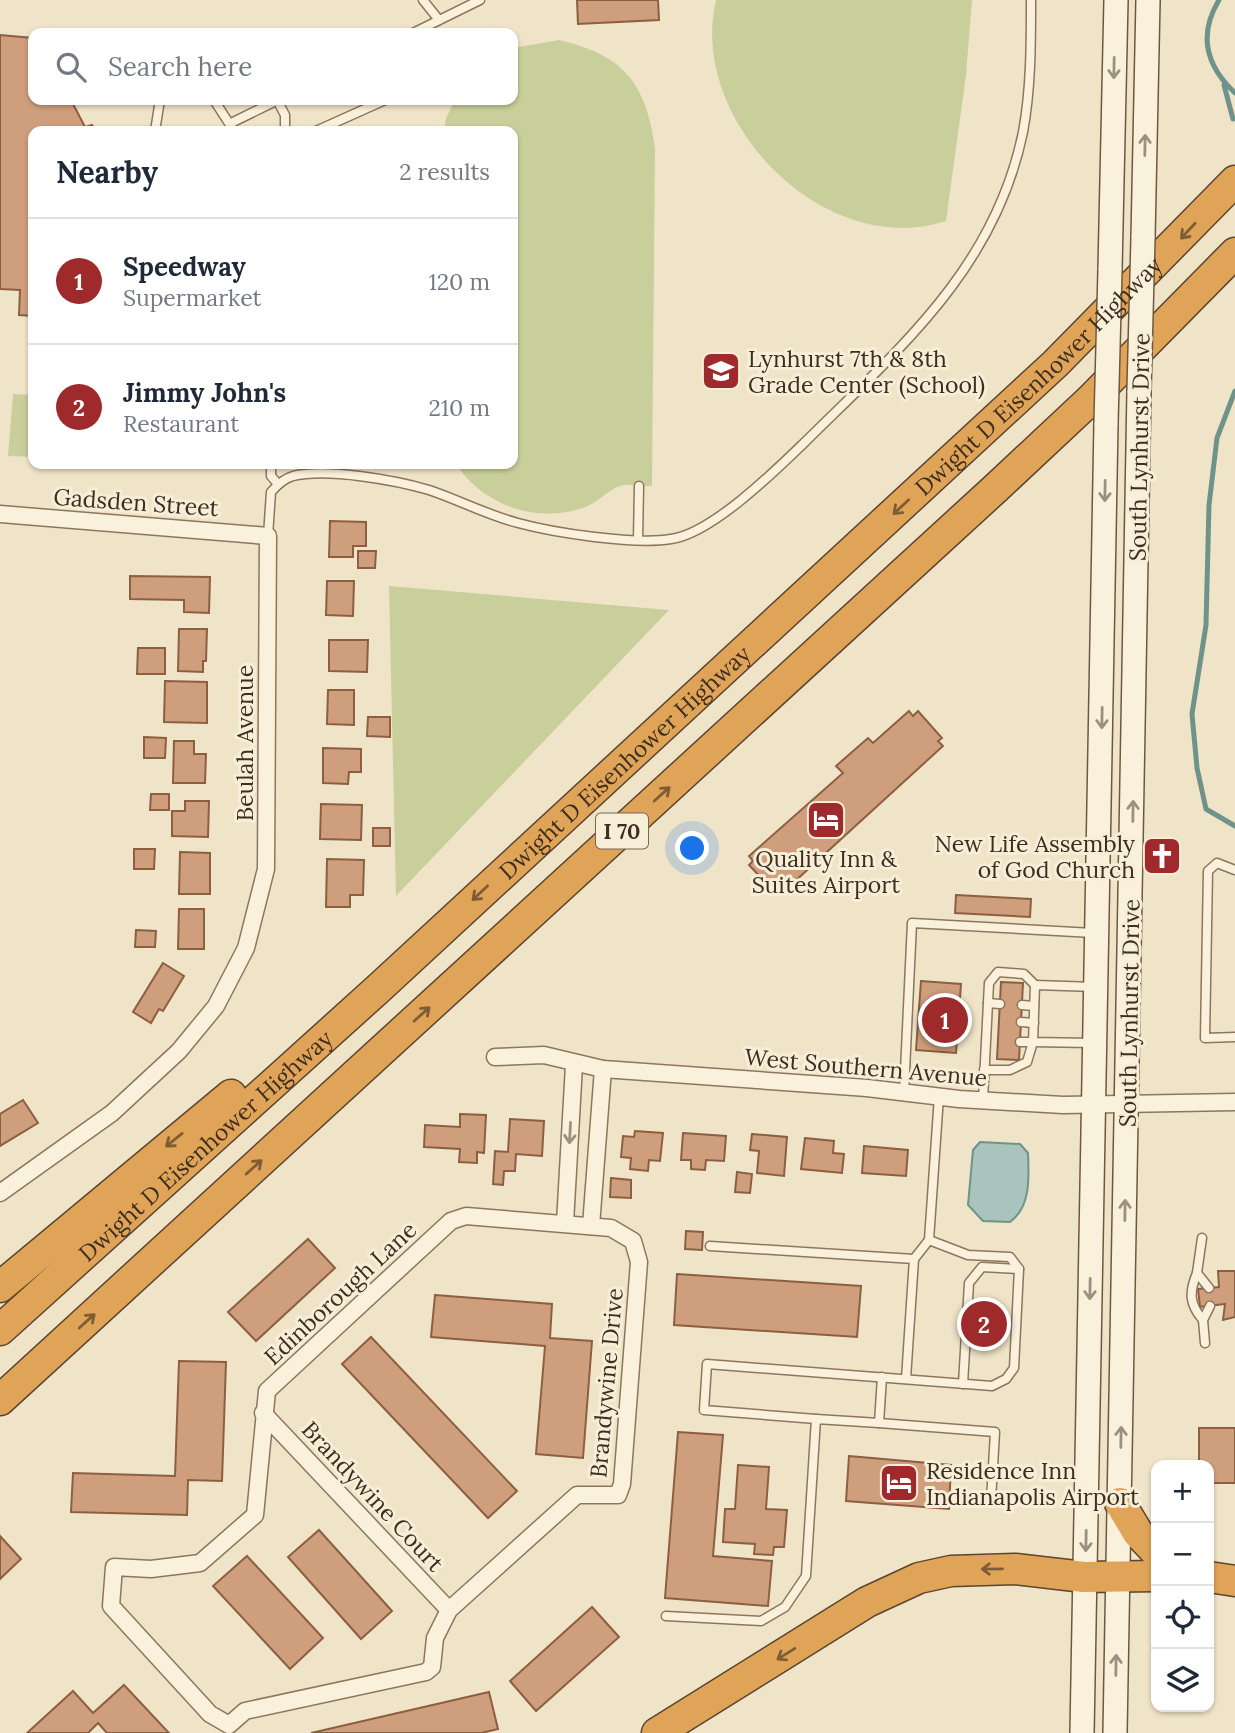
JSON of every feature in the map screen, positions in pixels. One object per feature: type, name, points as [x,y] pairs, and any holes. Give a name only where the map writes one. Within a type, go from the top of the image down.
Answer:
[{"type":"highway","name":"Dwight D Eisenhower Highway","points":[[0,1330],[377,989],[1055,364],[1235,181]]},
{"type":"highway","name":"I 70","points":[[0,1400],[996,488],[1090,400],[1235,253]]},
{"type":"highway","points":[[0,1287],[228,1098],[377,989]]},
{"type":"highway","points":[[0,1415],[46,1358]]},
{"type":"highway","points":[[1120,1503],[1138,1534],[1151,1547]]},
{"type":"highway","points":[[657,1733],[867,1602],[919,1578],[951,1571],[1015,1569],[1117,1579],[1151,1576]]},
{"type":"highway","points":[[1214,1578],[1235,1581]]},
{"type":"main road","name":"South Lynhurst Drive","points":[[1082,1733],[1116,0]]},
{"type":"main road","name":"South Lynhurst Drive","points":[[1115,1733],[1148,0]]},
{"type":"street","name":"Gadsden Street","points":[[0,514],[268,536]]},
{"type":"street","name":"Beulah Avenue","points":[[0,1193],[112,1113],[179,1051],[216,1006],[246,948],[266,869],[268,536]]},
{"type":"street","name":"West Southern Avenue","points":[[495,1057],[544,1055],[574,1065],[603,1069],[983,1100],[1094,1104],[1235,1102]]},
{"type":"street","points":[[565,1223],[574,1065]]},
{"type":"street","points":[[591,1226],[603,1069]]},
{"type":"street","name":"Edinborough Lane","points":[[114,1567],[150,1569],[200,1563],[255,1515],[267,1391],[451,1221],[463,1216],[565,1223]]},
{"type":"street","name":"Brandywine Drive","points":[[114,1567],[111,1606],[211,1714],[229,1725],[245,1712],[426,1672],[432,1667],[435,1638],[450,1611],[577,1495],[618,1495],[620,1492],[639,1258],[633,1241],[625,1233],[611,1228],[565,1223]]},
{"type":"street","name":"Brandywine Court","points":[[263,1413],[450,1611]]},
{"type":"lane","points":[[423,0],[439,20]]},
{"type":"lane","points":[[423,28],[480,0]]},
{"type":"lane","points":[[268,536],[271,492],[278,484],[302,475],[374,480],[429,490],[530,526],[638,540],[675,539],[688,534],[753,490],[919,329],[965,272],[1000,204],[1018,150],[1028,96],[1031,0]]},
{"type":"lane","points":[[156,126],[159,105]]},
{"type":"lane","points":[[218,105],[232,126]]},
{"type":"lane","points":[[235,126],[270,105]]},
{"type":"lane","points":[[280,105],[285,116],[285,126]]},
{"type":"lane","points":[[327,126],[373,105]]},
{"type":"lane","points":[[271,469],[271,476],[278,484]]},
{"type":"lane","points":[[638,540],[639,486]]},
{"type":"lane","points":[[1235,870],[1217,863],[1208,870],[1205,1038],[1235,1037]]},
{"type":"lane","points":[[904,1092],[912,923],[1098,933]]},
{"type":"lane","points":[[983,1100],[989,983],[998,972],[1024,974],[1035,985],[1097,987]]},
{"type":"lane","points":[[984,1070],[1010,1070],[1027,1062],[1033,1042],[1035,985]]},
{"type":"lane","points":[[988,1003],[1000,1004]]},
{"type":"lane","points":[[1022,1005],[1034,1006]]},
{"type":"lane","points":[[987,1021],[999,1022]]},
{"type":"lane","points":[[1021,1022],[1034,1023]]},
{"type":"lane","points":[[986,1041],[998,1041]]},
{"type":"lane","points":[[1020,1042],[1095,1043]]},
{"type":"lane","points":[[906,1379],[914,1259],[929,1240],[939,1097]]},
{"type":"lane","points":[[1202,1238],[1197,1273],[1190,1289],[1193,1309],[1203,1321]]},
{"type":"lane","points":[[929,1240],[968,1255],[1010,1257],[1019,1269],[1014,1368],[1006,1379],[992,1386],[707,1364],[704,1410],[995,1433],[991,1501]]},
{"type":"lane","points":[[710,1246],[914,1259]]},
{"type":"lane","points":[[963,1384],[969,1283],[982,1267],[1019,1269]]},
{"type":"lane","points":[[1197,1273],[1209,1288]]},
{"type":"lane","points":[[1205,1343],[1203,1321],[1210,1306]]},
{"type":"lane","points":[[879,1423],[882,1377]]},
{"type":"lane","points":[[666,1616],[761,1621],[785,1607],[806,1576],[816,1419]]},
{"type":"green space","points":[[716,0],[972,0],[966,75],[946,221],[900,228],[855,220],[812,201],[775,171],[744,134],[723,91],[713,46]]},
{"type":"green space","points":[[559,40],[581,46],[615,63],[638,89],[651,125],[655,148],[652,486],[620,486],[588,506],[551,514],[514,508],[497,501],[468,479],[460,469],[518,469],[518,126],[445,126],[452,105],[518,105],[518,47]]},
{"type":"green space","points":[[13,394],[28,395],[28,457],[8,456]]},
{"type":"green space","points":[[389,586],[669,610],[396,896]]},
{"type":"water","points":[[980,1142],[1020,1144],[1028,1153],[1025,1200],[1017,1216],[1010,1222],[983,1221],[968,1205],[973,1150]]},
{"type":"building","points":[[577,0],[658,0],[659,20],[578,24]]},
{"type":"building","points":[[0,35],[28,38],[28,105],[74,105],[84,126],[28,126],[28,316],[19,315],[20,290],[0,289]]},
{"type":"building","points":[[330,521],[366,522],[366,546],[353,546],[353,557],[329,557]]},
{"type":"building","points":[[358,551],[376,551],[375,568],[358,568]]},
{"type":"building","points":[[130,576],[210,577],[209,613],[184,612],[184,600],[130,599]]},
{"type":"building","points":[[327,581],[354,581],[353,616],[326,615]]},
{"type":"building","points":[[179,629],[207,629],[203,672],[178,671]]},
{"type":"building","points":[[329,640],[368,640],[367,672],[329,671]]},
{"type":"building","points":[[138,648],[165,648],[165,674],[137,674]]},
{"type":"building","points":[[165,681],[207,682],[207,723],[164,722]]},
{"type":"building","points":[[328,690],[354,690],[354,725],[327,724]]},
{"type":"building","name":"Quality Inn & Suites Airport","points":[[909,711],[913,716],[918,711],[942,738],[938,741],[943,746],[782,893],[769,879],[765,882],[749,865],[753,861],[749,856],[843,773],[836,766],[868,738],[873,743]]},
{"type":"building","points":[[368,717],[390,717],[390,737],[367,736]]},
{"type":"building","points":[[144,737],[166,738],[165,758],[144,758]]},
{"type":"building","points":[[174,741],[194,741],[194,754],[206,754],[205,783],[173,783]]},
{"type":"building","points":[[323,748],[361,749],[361,772],[349,772],[348,784],[323,783]]},
{"type":"building","points":[[151,794],[169,794],[169,810],[150,810]]},
{"type":"building","points":[[185,801],[209,801],[208,837],[172,836],[172,811],[185,811]]},
{"type":"building","points":[[321,804],[362,805],[361,840],[320,839]]},
{"type":"building","points":[[373,828],[390,828],[390,846],[373,846]]},
{"type":"building","points":[[134,849],[155,849],[154,869],[134,869]]},
{"type":"building","points":[[180,852],[210,853],[210,894],[179,894]]},
{"type":"building","points":[[327,859],[364,860],[363,895],[350,895],[350,907],[326,907]]},
{"type":"building","points":[[956,895],[1031,899],[1030,917],[955,913]]},
{"type":"building","points":[[179,909],[204,909],[204,949],[178,949]]},
{"type":"building","points":[[136,930],[156,931],[155,947],[135,947]]},
{"type":"building","points":[[163,963],[184,976],[163,1011],[159,1009],[151,1023],[133,1012]]},
{"type":"building","points":[[921,981],[961,984],[956,1053],[916,1050]]},
{"type":"building","points":[[1001,982],[1023,983],[1019,1060],[997,1059]]},
{"type":"building","points":[[23,1100],[38,1123],[0,1146],[0,1114]]},
{"type":"building","points":[[460,1114],[486,1115],[484,1153],[477,1152],[477,1163],[459,1162],[460,1149],[424,1147],[425,1125],[460,1127]]},
{"type":"building","points":[[510,1119],[544,1121],[542,1156],[516,1154],[515,1171],[504,1171],[503,1185],[493,1184],[495,1151],[508,1152]]},
{"type":"building","points":[[635,1131],[663,1133],[660,1161],[649,1160],[648,1171],[630,1169],[631,1158],[621,1157],[623,1136],[634,1137]]},
{"type":"building","points":[[683,1133],[726,1136],[724,1161],[706,1160],[705,1170],[691,1169],[691,1160],[681,1160]]},
{"type":"building","points":[[752,1134],[787,1137],[784,1176],[757,1173],[759,1151],[750,1150]]},
{"type":"building","points":[[805,1138],[834,1141],[833,1153],[844,1154],[842,1173],[801,1169]]},
{"type":"building","points":[[864,1146],[908,1150],[906,1176],[862,1173]]},
{"type":"building","points":[[737,1172],[752,1174],[750,1193],[735,1192]]},
{"type":"building","points":[[611,1178],[631,1180],[631,1198],[610,1197]]},
{"type":"building","points":[[686,1231],[703,1232],[702,1250],[685,1249]]},
{"type":"building","points":[[308,1239],[335,1268],[256,1341],[228,1312]]},
{"type":"building","points":[[1218,1271],[1235,1271],[1235,1317],[1223,1320],[1225,1304],[1200,1307],[1198,1289],[1219,1287]]},
{"type":"building","points":[[677,1274],[861,1286],[857,1337],[674,1325]]},
{"type":"building","points":[[435,1295],[552,1304],[550,1338],[592,1341],[583,1458],[536,1454],[545,1346],[431,1337]]},
{"type":"building","points":[[371,1337],[517,1491],[488,1518],[342,1364]]},
{"type":"building","points":[[179,1361],[226,1362],[222,1481],[188,1480],[187,1515],[71,1512],[73,1473],[175,1476]]},
{"type":"building","points":[[1199,1428],[1235,1428],[1235,1483],[1214,1483],[1214,1460],[1199,1460]]},
{"type":"building","points":[[678,1432],[723,1435],[713,1556],[772,1561],[768,1606],[665,1598]]},
{"type":"building","name":"Residence Inn Indianapolis Airport","points":[[849,1456],[951,1465],[949,1509],[846,1501]]},
{"type":"building","points":[[738,1465],[769,1467],[766,1509],[787,1510],[784,1547],[774,1547],[773,1555],[754,1554],[755,1544],[723,1542],[725,1509],[735,1509]]},
{"type":"building","points":[[319,1530],[392,1611],[361,1639],[288,1557]]},
{"type":"building","points":[[0,1536],[21,1559],[0,1579]]},
{"type":"building","points":[[247,1556],[323,1638],[290,1669],[213,1586]]},
{"type":"building","points":[[592,1607],[619,1637],[536,1711],[510,1681]]},
{"type":"building","points":[[124,1685],[169,1733],[107,1733],[98,1723],[88,1733],[27,1733],[73,1691],[93,1713]]},
{"type":"building","points":[[489,1692],[498,1729],[481,1733],[311,1733]]},
{"type":"waterway","points":[[1219,0],[1209,26],[1208,50],[1217,72],[1235,93]]},
{"type":"waterway","points":[[1224,85],[1233,119]]},
{"type":"waterway","points":[[1235,391],[1217,438],[1209,505],[1206,625],[1192,714],[1197,768],[1206,809],[1235,826]]},
{"type":"place","name":"Lynhurst 7th & 8th Grade Center (School)","points":[[721,371]]},
{"type":"place","name":"Quality Inn & Suites Airport","points":[[826,820]]},
{"type":"place","name":"New Life Assembly of God Church","points":[[1162,856]]},
{"type":"place","name":"Speedway","points":[[945,1020]]},
{"type":"place","name":"Jimmy John's","points":[[984,1324]]},
{"type":"place","name":"Residence Inn Indianapolis Airport","points":[[899,1483]]}]
